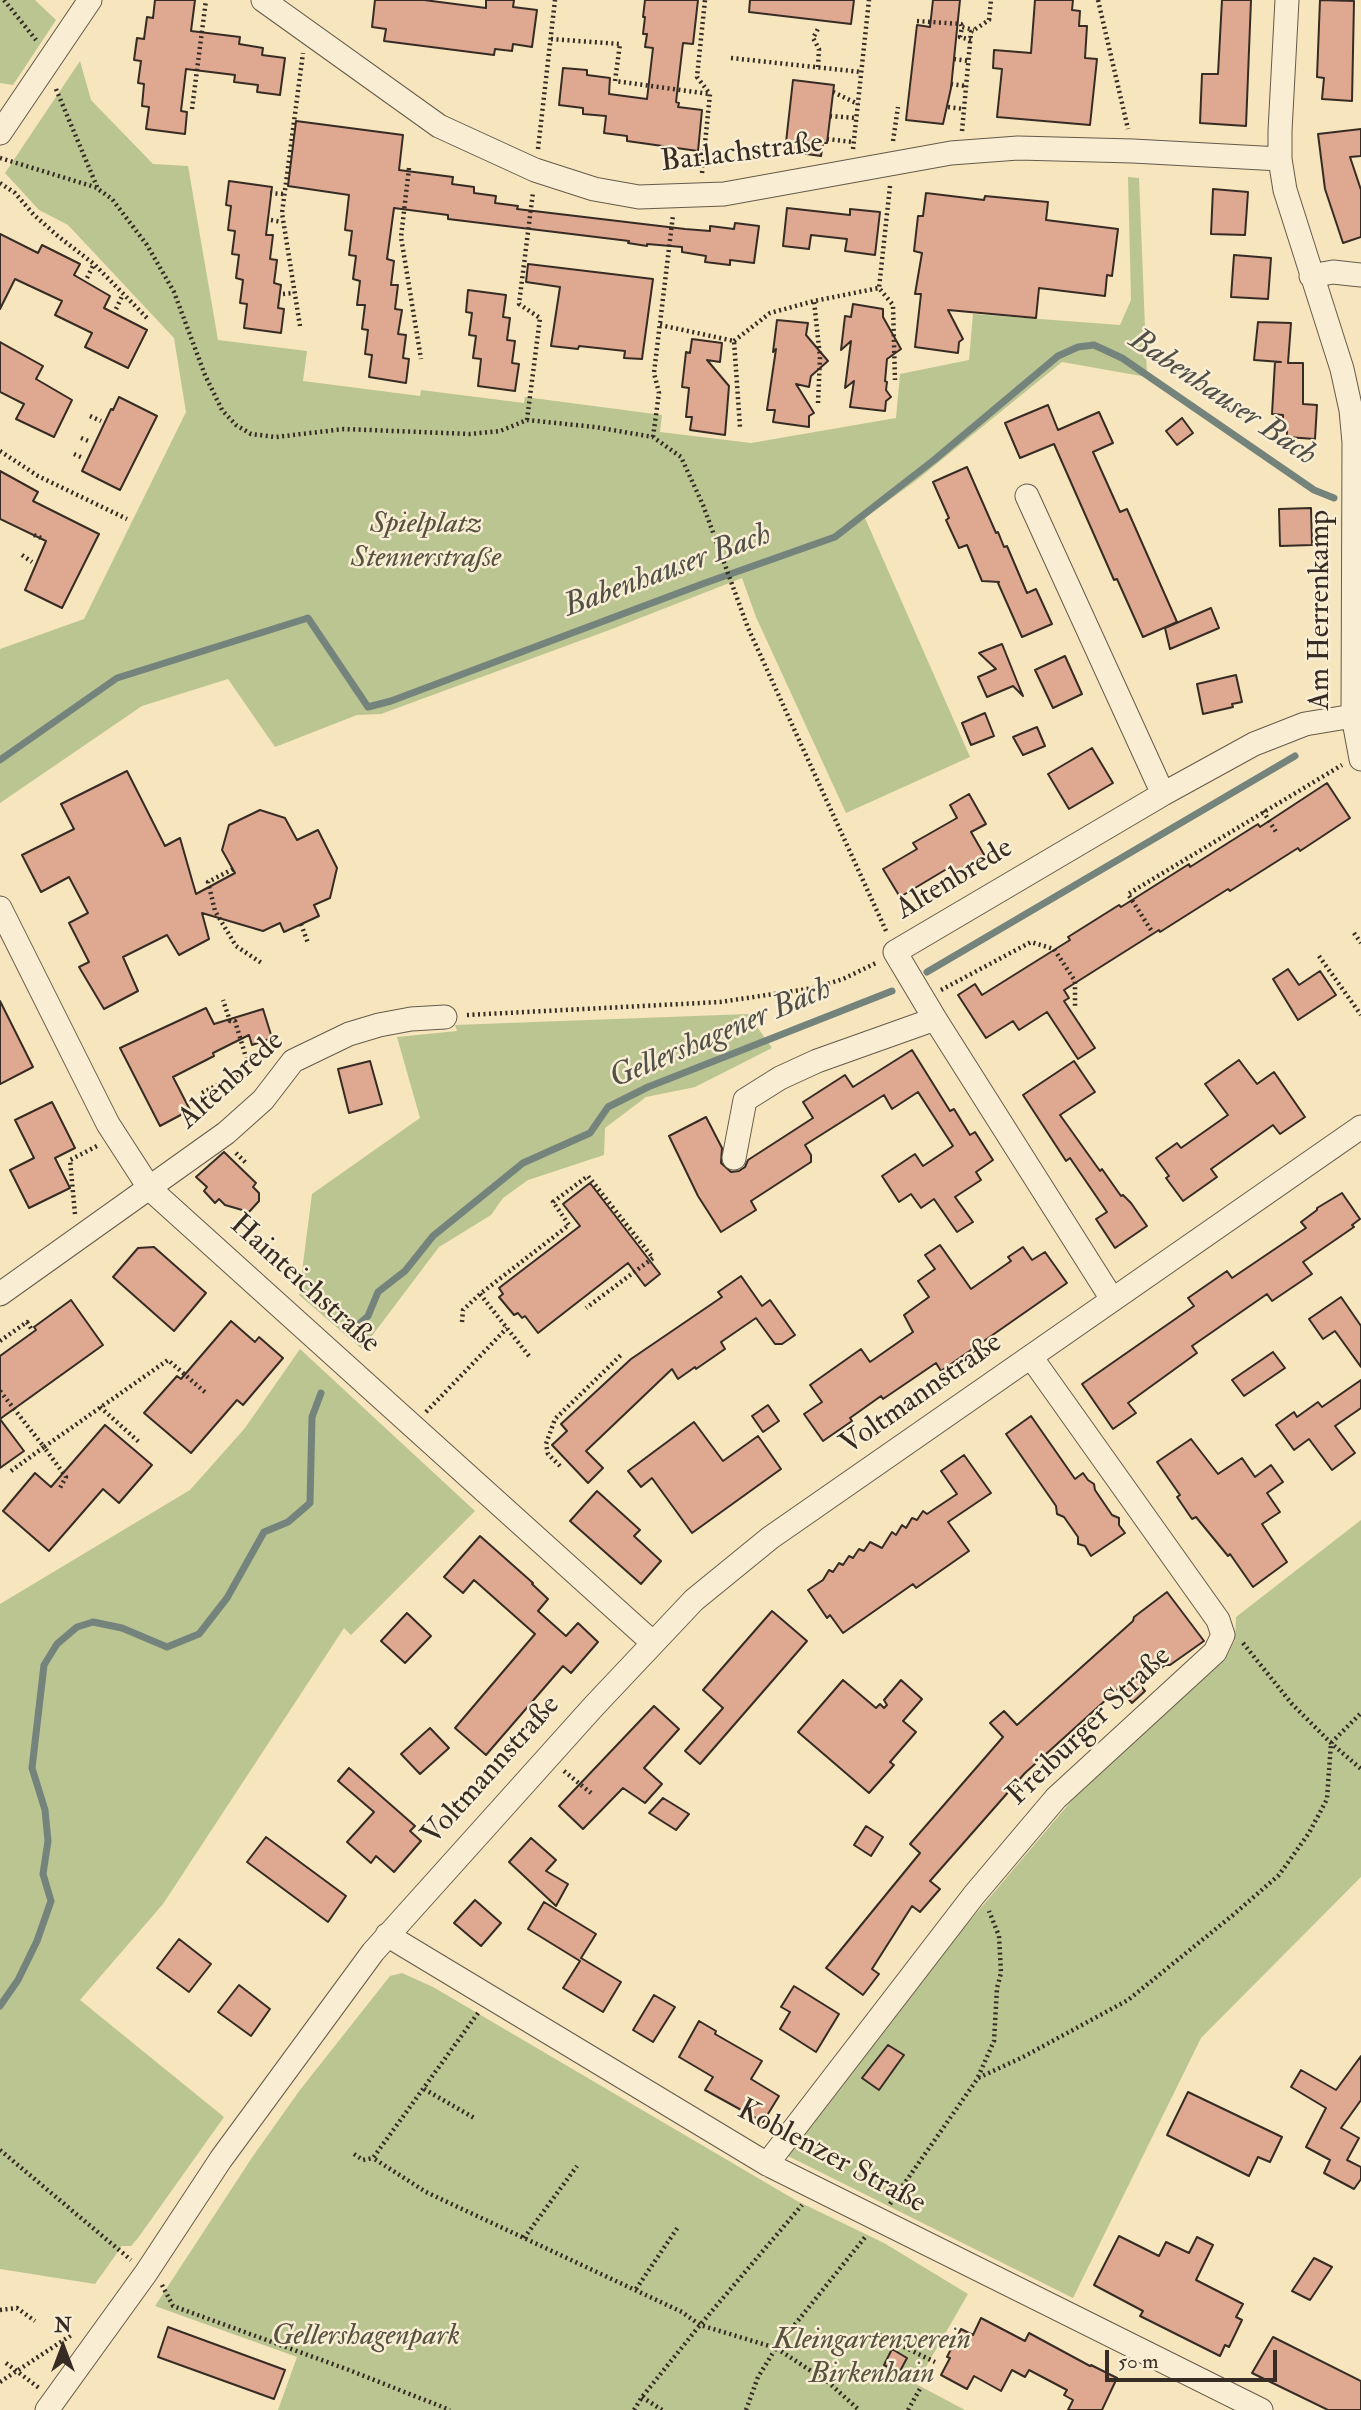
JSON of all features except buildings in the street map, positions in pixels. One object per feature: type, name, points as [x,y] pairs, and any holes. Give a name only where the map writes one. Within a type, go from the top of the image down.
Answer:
[{"type":"street","points":[[0,133],[9,101],[90,0]]},
{"type":"street","name":"Barlachstraße","points":[[263,0],[439,126],[535,170],[594,190],[639,197],[700,195],[780,186],[960,153],[1018,148],[1280,159]]},
{"type":"street","name":"Am Herrenkamp","points":[[1287,0],[1280,159],[1285,190],[1342,369],[1351,410],[1354,442],[1358,742]]},
{"type":"street","points":[[1311,276],[1333,272],[1361,275]]},
{"type":"street","points":[[1027,496],[1163,794]]},
{"type":"street","name":"Altenbrede","points":[[929,1009],[895,952],[1163,794],[1266,738],[1305,724],[1358,742]]},
{"type":"street","name":"Hainteichstraße","points":[[0,908],[116,1137],[150,1189],[652,1643]]},
{"type":"street","points":[[734,1158],[744,1100],[780,1078],[929,1009],[1112,1300]]},
{"type":"street","name":"Altenbrede","points":[[0,1294],[226,1133],[263,1100],[293,1061],[349,1034],[379,1025],[411,1019],[445,1017]]},
{"type":"street","name":"Voltmannstraße","points":[[51,2405],[146,2273],[221,2159],[315,2028],[387,1935],[694,1600],[770,1538],[1361,1127]]},
{"type":"street","points":[[1031,1357],[1218,1620],[1223,1635]]},
{"type":"street","name":"Freiburger Straße","points":[[766,2164],[974,1895],[1065,1788],[1215,1652],[1223,1635]]},
{"type":"street","name":"Koblenzer Straße","points":[[387,1935],[766,2164],[1261,2410]]},
{"type":"path","points":[[4,0],[41,46]]},
{"type":"path","points":[[192,109],[206,0]]},
{"type":"path","points":[[527,419],[540,318],[519,304],[555,0]]},
{"type":"path","points":[[700,195],[710,94],[697,77],[705,0]]},
{"type":"path","points":[[854,171],[851,159],[869,0]]},
{"type":"path","points":[[960,153],[971,32],[989,19],[991,0]]},
{"type":"path","points":[[1098,0],[1132,151]]},
{"type":"path","points":[[917,21],[961,24],[962,27],[975,30]]},
{"type":"path","points":[[818,67],[819,49],[813,38],[819,27]]},
{"type":"path","points":[[962,27],[958,37],[971,40]]},
{"type":"path","points":[[300,326],[282,222],[283,194],[306,30]]},
{"type":"path","points":[[551,38],[620,44],[615,82],[710,94]]},
{"type":"path","points":[[731,58],[861,72]]},
{"type":"path","points":[[954,60],[969,61]]},
{"type":"path","points":[[951,84],[966,86]]},
{"type":"path","points":[[56,89],[98,189]]},
{"type":"path","points":[[833,92],[858,104]]},
{"type":"path","points":[[895,380],[893,305],[879,288],[898,107]]},
{"type":"path","points":[[948,107],[964,109]]},
{"type":"path","points":[[830,116],[856,118]]},
{"type":"path","points":[[827,139],[853,142]]},
{"type":"path","points":[[0,158],[98,189],[111,199],[147,245],[174,292],[205,375],[222,410],[236,425],[251,434],[297,438],[344,429],[470,434],[499,430],[527,419],[653,437],[681,457],[703,505],[748,628],[895,952],[844,979],[776,995],[657,1007],[445,1017]]},
{"type":"path","points":[[409,168],[401,237],[421,359]]},
{"type":"path","points":[[0,183],[15,192],[34,215],[72,250],[94,264],[104,278],[147,318]]},
{"type":"path","points":[[270,192],[283,194]]},
{"type":"path","points":[[653,437],[659,393],[654,373],[675,197]]},
{"type":"path","points":[[271,220],[282,222]]},
{"type":"path","points":[[56,245],[59,237]]},
{"type":"path","points":[[277,244],[286,243]]},
{"type":"path","points":[[87,278],[94,264]]},
{"type":"path","points":[[280,269],[290,269]]},
{"type":"path","points":[[734,341],[770,313],[814,300],[879,288]]},
{"type":"path","points":[[283,294],[294,293]]},
{"type":"path","points":[[116,309],[123,294]]},
{"type":"path","points":[[814,300],[820,357],[818,403]]},
{"type":"path","points":[[131,315],[135,306]]},
{"type":"path","points":[[660,325],[734,341]]},
{"type":"path","points":[[734,341],[740,427]]},
{"type":"path","points":[[90,416],[102,421]]},
{"type":"path","points":[[81,438],[91,442]]},
{"type":"path","points":[[0,450],[38,476],[127,519]]},
{"type":"path","points":[[74,454],[83,458]]},
{"type":"path","points":[[34,535],[44,539]]},
{"type":"path","points":[[22,555],[32,562]]},
{"type":"path","points":[[1151,930],[1128,894],[1263,811],[1358,742]]},
{"type":"path","points":[[1263,811],[1276,832]]},
{"type":"path","points":[[233,869],[208,882],[215,911],[236,946],[263,964]]},
{"type":"path","points":[[302,924],[309,943]]},
{"type":"path","points":[[1354,933],[1361,943]]},
{"type":"path","points":[[929,1009],[1031,942],[1054,949],[1075,981],[1075,1008]]},
{"type":"path","points":[[1319,956],[1361,1015]]},
{"type":"path","points":[[202,1093],[243,1072],[248,1065],[235,1021],[230,1021],[223,1000]]},
{"type":"path","points":[[75,1213],[70,1160],[116,1137]]},
{"type":"path","points":[[462,1322],[463,1311],[480,1294],[569,1225],[553,1202],[588,1175],[653,1258],[586,1308]]},
{"type":"path","points":[[480,1294],[529,1356]]},
{"type":"path","points":[[0,1341],[27,1322],[32,1329]]},
{"type":"path","points":[[413,1425],[507,1328]]},
{"type":"path","points":[[560,1466],[548,1454],[546,1444],[555,1419],[621,1355]]},
{"type":"path","points":[[11,1471],[168,1360],[206,1393]]},
{"type":"path","points":[[0,1391],[66,1477],[60,1488]]},
{"type":"path","points":[[100,1407],[139,1442]]},
{"type":"path","points":[[1223,1635],[1244,1643],[1292,1704],[1361,1769]]},
{"type":"path","points":[[978,2078],[1023,2057],[1128,2000],[1279,1875],[1309,1833],[1327,1799],[1331,1743],[1361,1713]]},
{"type":"path","points":[[547,1758],[591,1793]]},
{"type":"path","points":[[746,2410],[758,2377],[776,2348],[879,2220],[978,2078],[994,2041],[998,1988],[1002,1973],[999,1936],[991,1912],[974,1895]]},
{"type":"path","points":[[354,2154],[363,2160],[373,2158],[489,1998]]},
{"type":"path","points":[[424,2089],[476,2119]]},
{"type":"path","points":[[0,2150],[162,2286],[173,2306],[450,2410]]},
{"type":"path","points":[[373,2158],[426,2192],[636,2289],[682,2312],[701,2325],[776,2348],[828,2382],[859,2410]]},
{"type":"path","points":[[524,2238],[577,2166]]},
{"type":"path","points":[[634,2410],[701,2325],[815,2190]]},
{"type":"path","points":[[636,2289],[678,2227]]},
{"type":"path","points":[[0,2310],[17,2308],[35,2321]]},
{"type":"path","points":[[0,2382],[86,2326],[110,2323]]},
{"type":"path","points":[[879,2335],[935,2362]]},
{"type":"path","points":[[6,2363],[51,2405]]},
{"type":"path","points":[[908,2410],[921,2387]]},
{"type":"path","points":[[642,2397],[662,2410]]},
{"type":"green space","points":[[0,0],[35,0],[56,20],[13,85],[0,83]]},
{"type":"green space","name":"Spielplatz Stennerstraße","points":[[80,61],[91,100],[153,164],[188,166],[218,340],[307,351],[303,381],[420,396],[421,390],[524,403],[525,397],[662,415],[660,432],[751,443],[896,418],[900,374],[969,360],[973,314],[1120,325],[1131,300],[1128,177],[1139,178],[1147,377],[1062,362],[918,479],[865,518],[970,757],[846,813],[756,617],[742,578],[381,714],[357,715],[275,747],[228,679],[142,706],[0,803],[0,649],[84,619],[186,412],[174,338],[68,225],[39,210],[5,173]]},
{"type":"green space","points":[[748,1014],[772,1048],[695,1087],[646,1097],[605,1128],[604,1155],[528,1180],[503,1198],[491,1215],[439,1247],[362,1349],[299,1295],[312,1194],[420,1118],[397,1037],[457,1031],[455,1025]]},
{"type":"green space","points":[[300,1349],[475,1511],[351,1635],[344,1628],[163,1904],[80,2000],[224,2117],[138,2238],[131,2246],[122,2246],[95,2284],[0,2269],[0,1604],[190,1490],[245,1428]]},
{"type":"green space","points":[[1361,1520],[1361,1877],[1201,2038],[1073,2298],[788,2156],[946,1949],[1073,1799],[1225,1659],[1235,1640],[1236,1617]]},
{"type":"green space","points":[[402,1973],[433,1987],[797,2201],[884,2243],[968,2294],[916,2384],[965,2410],[278,2410],[297,2357],[155,2306],[253,2156],[300,2090],[390,1976]]},
{"type":"waterway","name":"Babenhauser Bach","points":[[0,760],[117,678],[308,618],[368,707],[391,701],[835,537],[934,460],[1058,356],[1078,347],[1094,345],[1122,358],[1314,490],[1334,498]]},
{"type":"waterway","name":"Gellershagener Bach","points":[[927,972],[1295,756]]},
{"type":"waterway","name":"Gellershagener Bach","points":[[359,1324],[368,1316],[378,1292],[405,1271],[433,1236],[523,1163],[590,1133],[608,1107],[648,1087],[892,991]]},
{"type":"waterway","name":"Gellershagener Bach","points":[[0,2006],[18,1980],[37,1941],[51,1901],[43,1874],[48,1841],[45,1810],[32,1768],[44,1665],[57,1644],[77,1627],[93,1622],[122,1628],[167,1647],[199,1634],[227,1598],[264,1532],[288,1522],[310,1503],[312,1417],[321,1393]]},
{"type":"park label","name":"Gellershagenpark","points":[[366,2338]]},
{"type":"park label","name":"Kleingartenverein Birkenhain","points":[[872,2359]]}]
